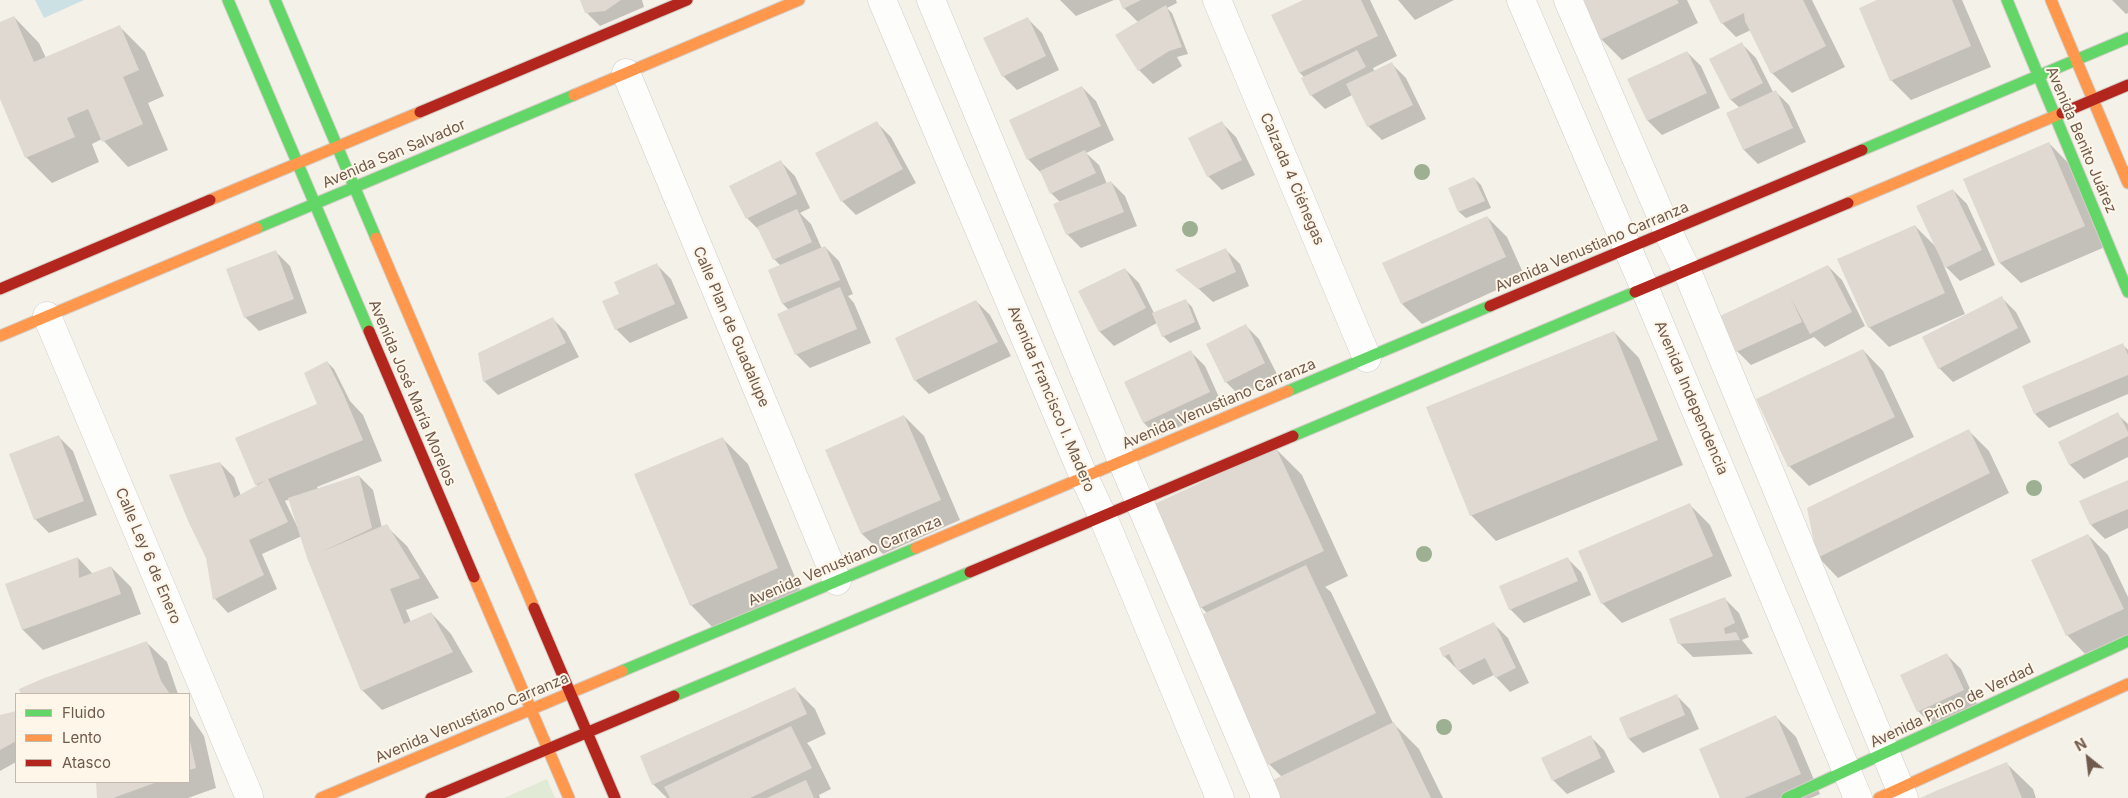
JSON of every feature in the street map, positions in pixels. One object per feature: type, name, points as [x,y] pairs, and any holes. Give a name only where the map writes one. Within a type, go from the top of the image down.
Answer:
[{"type":"street","name":"Avenida José María Morelos","points":[[228,0],[569,798]]},
{"type":"street","name":"Avenida José María Morelos","points":[[275,0],[615,798]]},
{"type":"street","name":"Avenida San Salvador","points":[[0,289],[687,0]]},
{"type":"street","name":"Avenida San Salvador","points":[[0,336],[799,0]]},
{"type":"street","name":"Avenida Francisco I. Madero","points":[[882,0],[1084,477],[1103,517],[1220,798]]},
{"type":"street","points":[[931,0],[1122,461],[1141,501],[1266,798]]},
{"type":"street","name":"Calzada 4 Ciénegas","points":[[1217,0],[1367,358]]},
{"type":"street","name":"Avenida Independencia","points":[[1521,0],[1646,289],[1858,798]]},
{"type":"street","points":[[1568,0],[1668,232],[1687,271],[1886,754],[1894,795],[2128,684]]},
{"type":"street","name":"Avenida Benito Juárez","points":[[2006,0],[2128,292]]},
{"type":"street","name":"Avenida Benito Juárez","points":[[2051,0],[2128,183]]},
{"type":"street","name":"Avenida Venustiano Carranza","points":[[321,798],[2128,38]]},
{"type":"street","name":"Calle Plan de Guadalupe","points":[[626,73],[837,581]]},
{"type":"street","points":[[431,798],[2128,85]]},
{"type":"street","name":"Calle Ley 6 de Enero","points":[[47,316],[249,796]]},
{"type":"street","name":"Avenida Primo de Verdad","points":[[1787,798],[2128,641]]},
{"type":"green space","points":[[547,779],[555,798],[504,798]]},
{"type":"shaded area","points":[[35,0],[84,0],[44,18]]},
{"type":"building","points":[[580,0],[621,0],[605,11],[585,13]]},
{"type":"building","points":[[1119,0],[1141,0],[1123,9]]},
{"type":"building","points":[[1303,0],[1361,0],[1378,36],[1299,73],[1271,15]]},
{"type":"building","points":[[1581,0],[1677,0],[1679,3],[1600,40]]},
{"type":"building","points":[[1709,0],[1803,0],[1826,46],[1771,74],[1745,21],[1744,13],[1721,24]]},
{"type":"building","points":[[1877,0],[1952,0],[1971,46],[1890,81],[1859,8]]},
{"type":"building","points":[[1166,5],[1182,47],[1169,51],[1138,71],[1115,35]]},
{"type":"building","points":[[14,16],[34,62],[120,25],[139,70],[123,77],[143,124],[102,142],[88,109],[67,118],[75,137],[25,158],[0,99],[0,22]]},
{"type":"building","points":[[1028,17],[1046,56],[1002,77],[983,38]]},
{"type":"building","points":[[1742,42],[1763,83],[1730,100],[1709,59]]},
{"type":"building","points":[[1357,50],[1366,67],[1310,96],[1301,78]]},
{"type":"building","points":[[1687,51],[1707,93],[1647,121],[1627,79]]},
{"type":"building","points":[[1392,62],[1413,105],[1367,127],[1346,84]]},
{"type":"building","points":[[1082,86],[1101,126],[1027,160],[1009,120]]},
{"type":"building","points":[[1776,90],[1793,128],[1743,150],[1726,113]]},
{"type":"building","points":[[877,121],[903,169],[841,202],[815,153]]},
{"type":"building","points":[[1222,121],[1242,160],[1207,177],[1188,138]]},
{"type":"building","points":[[2049,142],[2085,226],[1999,263],[1963,179]]},
{"type":"building","points":[[1085,150],[1096,173],[1050,194],[1040,171]]},
{"type":"building","points":[[781,160],[797,194],[746,219],[729,186]]},
{"type":"building","points":[[1474,177],[1485,201],[1458,212],[1448,188]]},
{"type":"building","points":[[1111,181],[1124,212],[1066,235],[1053,204]]},
{"type":"building","points":[[1953,189],[1982,250],[1945,268],[1916,206]]},
{"type":"building","points":[[797,209],[812,242],[773,260],[757,227]]},
{"type":"building","points":[[1487,216],[1506,257],[1401,304],[1382,263]]},
{"type":"building","points":[[1915,225],[1945,293],[1868,328],[1837,259]]},
{"type":"building","points":[[825,246],[840,280],[782,304],[768,270]]},
{"type":"building","points":[[1226,248],[1236,272],[1198,289],[1175,270]]},
{"type":"building","points":[[276,250],[294,299],[244,318],[226,269]]},
{"type":"building","points":[[657,263],[675,304],[615,330],[602,301],[619,294],[614,282]]},
{"type":"building","points":[[1828,265],[1852,312],[1810,334],[1790,296],[1802,322],[1736,352],[1720,316]]},
{"type":"building","points":[[1125,268],[1146,308],[1099,332],[1078,291]]},
{"type":"building","points":[[840,287],[857,329],[795,355],[777,314]]},
{"type":"building","points":[[2002,296],[2018,328],[1938,369],[1922,337]]},
{"type":"building","points":[[1186,299],[1195,322],[1162,337],[1152,313]]},
{"type":"building","points":[[976,300],[998,342],[914,381],[895,338]]},
{"type":"building","points":[[553,317],[566,343],[483,382],[478,353]]},
{"type":"building","points":[[1246,324],[1265,363],[1225,383],[1206,344]]},
{"type":"building","points":[[1614,331],[1658,440],[1470,516],[1426,407]]},
{"type":"building","points":[[2123,343],[2128,355],[2128,375],[2034,414],[2022,386]]},
{"type":"building","points":[[1863,349],[1895,417],[1788,467],[1756,399]]},
{"type":"building","points":[[1191,350],[1210,392],[1143,423],[1124,382]]},
{"type":"building","points":[[327,361],[363,440],[268,479],[288,522],[249,540],[264,575],[213,600],[206,558],[169,475],[220,462],[234,498],[267,480],[255,485],[235,438],[317,404],[304,373]]},
{"type":"building","points":[[2118,412],[2128,432],[2128,436],[2069,465],[2058,442]]},
{"type":"building","points":[[904,415],[941,500],[861,534],[825,450]]},
{"type":"building","points":[[1969,429],[1990,473],[1817,558],[1807,508]]},
{"type":"building","points":[[59,435],[84,501],[34,520],[9,454]]},
{"type":"building","points":[[723,437],[778,568],[690,606],[634,474]]},
{"type":"building","points":[[1276,448],[1324,551],[1200,608],[1152,505]]},
{"type":"building","points":[[359,475],[372,528],[321,552],[387,524],[420,578],[390,589],[404,624],[431,612],[453,652],[361,691],[307,558],[288,498]]},
{"type":"building","points":[[2128,480],[2128,509],[2090,525],[2079,501]]},
{"type":"building","points":[[1690,503],[1713,556],[1601,604],[1578,551]]},
{"type":"building","points":[[2088,534],[2124,609],[2066,636],[2031,560]]},
{"type":"building","points":[[78,557],[79,578],[111,566],[121,594],[22,630],[5,584]]},
{"type":"building","points":[[1568,557],[1578,581],[1509,610],[1499,586]]},
{"type":"building","points":[[1306,565],[1376,713],[1268,765],[1197,617]]},
{"type":"building","points":[[1725,597],[1735,623],[1724,628],[1725,634],[1736,632],[1740,640],[1678,644],[1669,619]]},
{"type":"building","points":[[1494,622],[1516,668],[1495,678],[1485,658],[1458,671],[1449,654],[1443,657],[1439,648]]},
{"type":"building","points":[[147,641],[161,681],[169,693],[21,693],[19,689]]},
{"type":"building","points":[[1947,653],[1964,690],[1917,712],[1900,675]]},
{"type":"building","points":[[795,687],[807,714],[652,785],[640,756]]},
{"type":"building","points":[[1677,694],[1685,715],[1628,739],[1619,718]]},
{"type":"building","points":[[15,711],[15,742],[0,750],[0,715]]},
{"type":"building","points":[[1776,715],[1801,774],[1744,798],[1720,798],[1699,749]]},
{"type":"building","points":[[1394,722],[1431,798],[1279,798],[1271,781]]},
{"type":"building","points":[[791,726],[812,768],[750,798],[670,798],[664,787]]},
{"type":"building","points":[[1591,735],[1601,758],[1552,781],[1541,758]]},
{"type":"building","points":[[190,741],[196,768],[190,770]]},
{"type":"building","points":[[2007,762],[2022,798],[1920,798],[1938,790]]},
{"type":"building","points":[[806,780],[814,798],[767,798]]},
{"type":"building","points":[[96,783],[154,783],[113,798],[97,798]]},
{"type":"traffic: fast","points":[[228,0],[369,331]]},
{"type":"traffic: fast","points":[[275,0],[376,238]]},
{"type":"traffic: fast","points":[[2007,0],[2128,292]]},
{"type":"traffic: fast","points":[[1862,150],[2128,38]]},
{"type":"traffic: fast","points":[[257,228],[574,95]]},
{"type":"traffic: fast","points":[[1293,436],[1635,292]]},
{"type":"traffic: fast","points":[[1288,391],[1490,306]]},
{"type":"traffic: fast","points":[[622,671],[916,548]]},
{"type":"traffic: fast","points":[[674,696],[970,572]]},
{"type":"traffic: fast","points":[[1787,798],[2128,641]]},
{"type":"traffic: slow","points":[[574,95],[799,0]]},
{"type":"traffic: slow","points":[[2051,0],[2128,183]]},
{"type":"traffic: slow","points":[[210,200],[420,112]]},
{"type":"traffic: slow","points":[[1848,203],[2062,113]]},
{"type":"traffic: slow","points":[[0,336],[257,228]]},
{"type":"traffic: slow","points":[[376,238],[534,608]]},
{"type":"traffic: slow","points":[[916,548],[1288,391]]},
{"type":"traffic: slow","points":[[474,577],[569,798]]},
{"type":"traffic: slow","points":[[321,798],[622,671]]},
{"type":"traffic: slow","points":[[1879,798],[2128,684]]},
{"type":"traffic: jam","points":[[420,112],[687,0]]},
{"type":"traffic: jam","points":[[2062,113],[2128,85]]},
{"type":"traffic: jam","points":[[1490,306],[1862,150]]},
{"type":"traffic: jam","points":[[0,289],[210,200]]},
{"type":"traffic: jam","points":[[1635,292],[1848,203]]},
{"type":"traffic: jam","points":[[369,331],[474,577]]},
{"type":"traffic: jam","points":[[970,572],[1293,436]]},
{"type":"traffic: jam","points":[[534,608],[615,798]]},
{"type":"traffic: jam","points":[[431,798],[674,696]]}]
